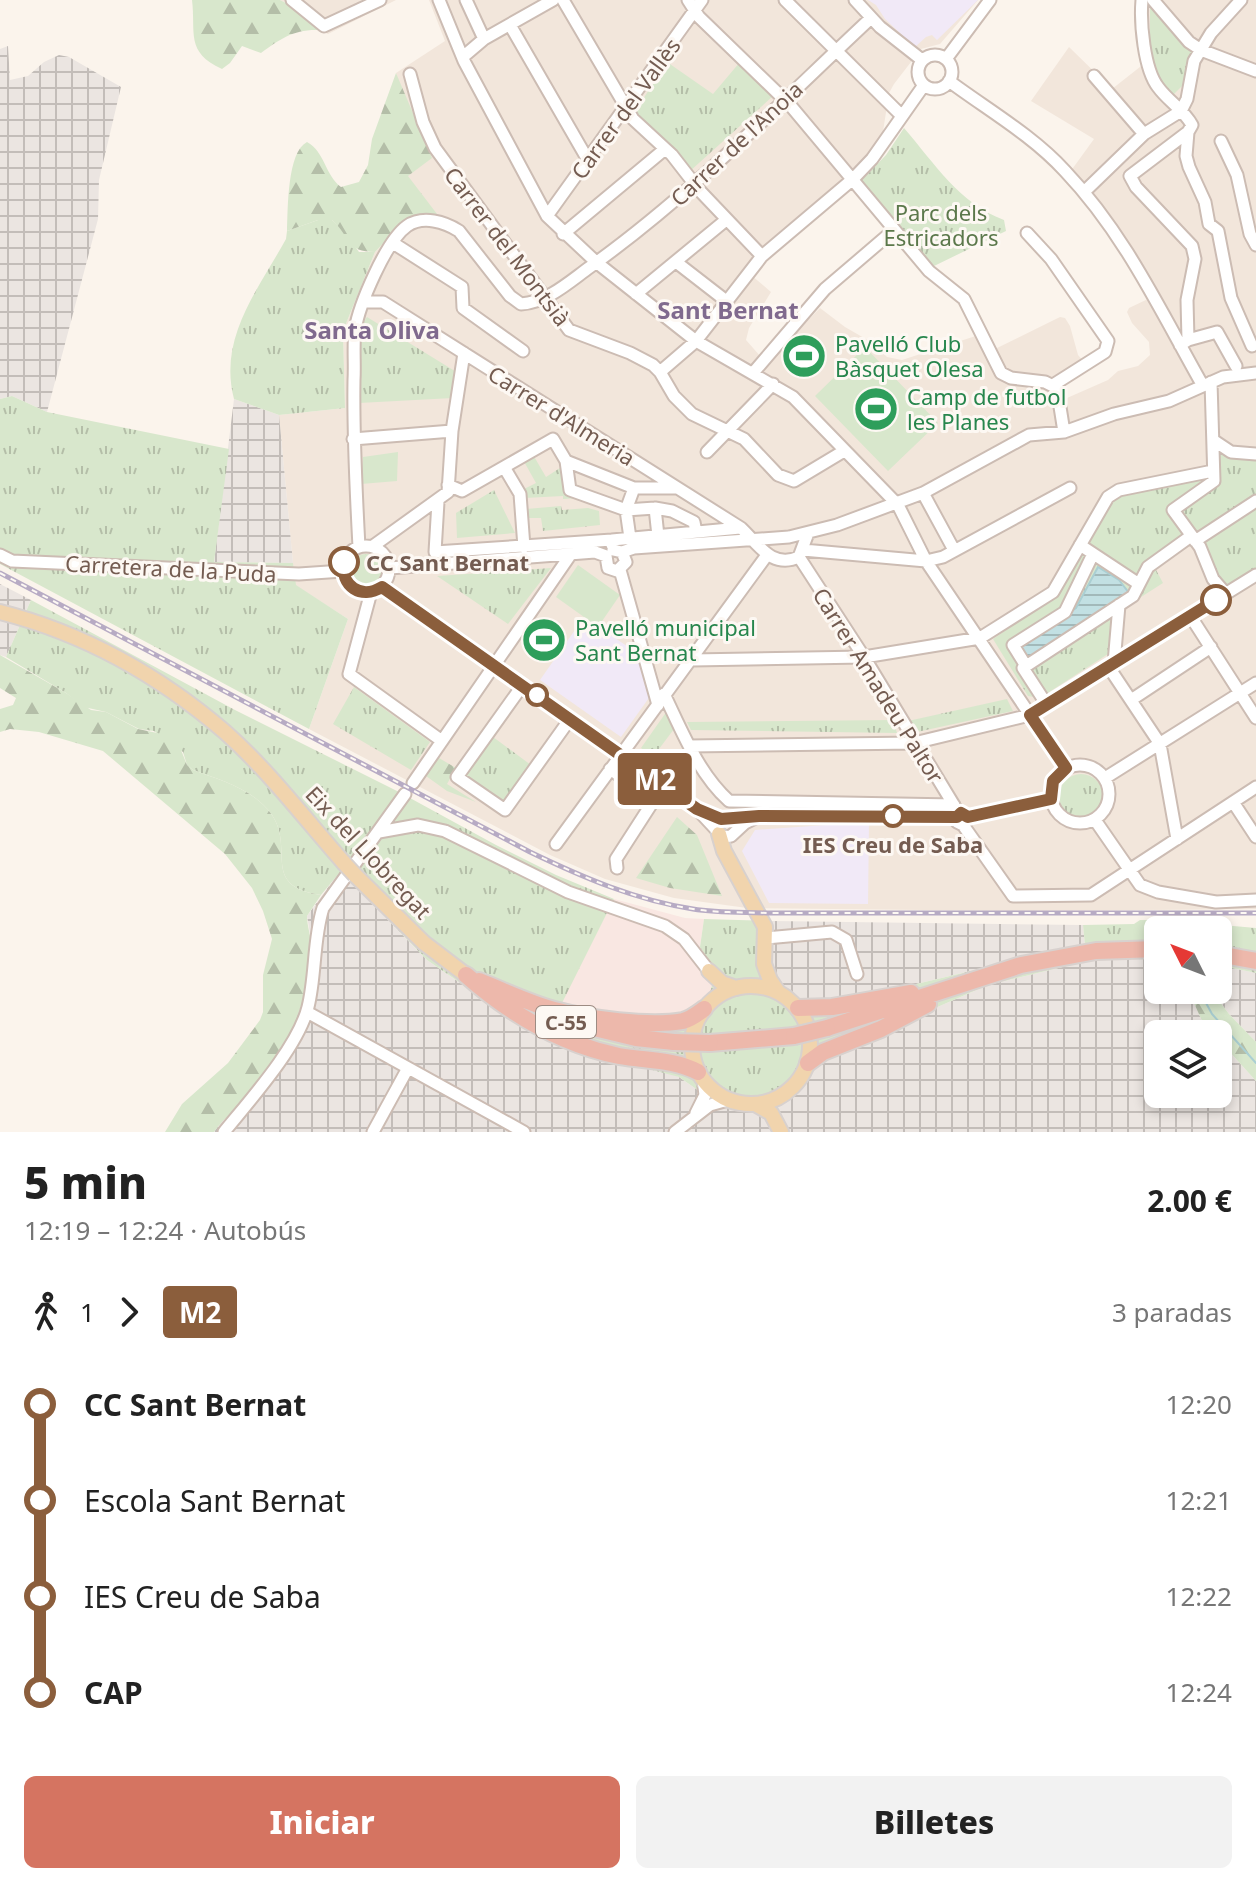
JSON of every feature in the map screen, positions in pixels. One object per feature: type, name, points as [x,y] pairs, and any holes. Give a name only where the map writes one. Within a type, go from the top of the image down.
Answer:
[{"type":"highway","name":"Eix del Llobregat","points":[[466,975],[505,998],[545,1015],[617,1034],[674,1042],[710,1043],[794,1036],[827,1028],[1012,968],[1068,955],[1144,950]]},
{"type":"highway","points":[[1232,957],[1256,961]]},
{"type":"highway","points":[[466,975],[544,1006],[624,1021],[679,1021],[692,1018],[708,1005]]},
{"type":"highway","points":[[466,975],[506,1008],[562,1038],[619,1055],[684,1064],[700,1076]]},
{"type":"highway","points":[[798,1008],[832,1007],[963,984]]},
{"type":"highway","points":[[808,1063],[823,1052],[881,1029],[954,992],[963,984]]},
{"type":"main road","name":"Eix del Llobregat","points":[[0,612],[60,630],[120,659],[167,688],[225,732],[355,875],[416,936],[466,975]]},
{"type":"main road","points":[[726,828],[729,860],[762,921],[766,938],[764,964],[770,980],[778,992],[798,1008],[806,1022],[810,1039],[808,1063],[800,1079],[782,1096],[777,1108],[779,1128]]},
{"type":"main road","points":[[708,1005],[742,987],[764,964]]},
{"type":"main road","points":[[709,971],[722,983],[778,992]]},
{"type":"main road","points":[[709,971],[714,988],[693,1033],[694,1060],[700,1076],[711,1089],[728,1100],[755,1104],[771,1113],[779,1128]]},
{"type":"main road","points":[[755,1104],[782,1096]]},
{"type":"street","points":[[295,0],[324,26],[380,0]]},
{"type":"street","points":[[439,0],[464,56],[547,216],[596,262],[696,341],[793,397],[898,505],[926,561],[1066,768]]},
{"type":"street","points":[[466,0],[484,39]]},
{"type":"street","points":[[464,56],[484,39],[553,0]]},
{"type":"street","points":[[563,0],[633,119],[665,149],[694,185],[762,256]]},
{"type":"street","name":"Carrer del Vallès","points":[[547,216],[626,108],[691,6],[702,0]]},
{"type":"street","points":[[785,0],[901,115]]},
{"type":"street","points":[[855,0],[871,18],[922,60]]},
{"type":"street","points":[[946,59],[990,0]]},
{"type":"street","points":[[390,568],[571,554],[613,554],[649,547],[808,533],[898,505],[1029,435],[1064,432],[1114,414],[1169,401],[1234,370],[1254,344],[1231,298],[1218,231],[1208,220],[1205,202],[1188,163],[1191,122],[1156,85],[1150,72],[1141,14],[1142,0]]},
{"type":"street","points":[[1153,0],[1189,42],[1201,50],[1256,71]]},
{"type":"street","points":[[1084,192],[1144,134],[1181,111],[1187,99],[1194,61],[1211,33],[1241,0]]},
{"type":"street","points":[[691,6],[785,99],[936,278],[964,299],[1001,373],[1011,378],[1053,385],[1060,393],[1064,432]]},
{"type":"street","name":"Carrer de l'Anoia","points":[[545,299],[694,185],[871,18]]},
{"type":"street","points":[[510,25],[588,160]]},
{"type":"street","points":[[932,55],[946,59],[951,67],[949,81],[939,88],[924,85],[918,73],[922,60],[932,55]]},
{"type":"street","name":"Carrer del Montsià","points":[[410,74],[423,122],[435,148],[569,330],[630,353],[660,372],[674,396],[692,414],[744,439],[778,475],[794,481],[844,451]]},
{"type":"street","points":[[1094,76],[1144,134]]},
{"type":"street","points":[[949,81],[1039,146],[1084,192],[1130,254],[1207,384],[1214,481],[1173,510],[1204,554],[1213,579],[1226,594]]},
{"type":"street","points":[[660,372],[696,341],[762,256],[853,179],[872,159],[924,85]]},
{"type":"street","points":[[1184,342],[1187,300],[1195,259],[1192,246],[1132,182],[1130,176],[1188,132]]},
{"type":"street","points":[[1221,141],[1237,175],[1256,245]]},
{"type":"street","points":[[563,234],[665,149]]},
{"type":"street","points":[[636,294],[726,220]]},
{"type":"street","points":[[359,547],[353,439],[355,329],[393,243],[410,224],[435,221],[450,225],[459,231],[510,296],[521,304],[545,299]]},
{"type":"street","points":[[753,373],[825,289],[894,230]]},
{"type":"street","points":[[1027,233],[1051,259],[1108,341],[1105,352],[1053,385]]},
{"type":"street","points":[[393,243],[462,287],[463,308],[523,351]]},
{"type":"street","points":[[676,262],[725,300]]},
{"type":"street","name":"Carrer d'Almeria","points":[[365,302],[383,302],[741,528],[767,555]]},
{"type":"street","points":[[1184,342],[1217,332],[1234,370]]},
{"type":"street","points":[[464,353],[452,431],[448,492],[373,546],[359,547],[347,556],[343,571],[352,588],[376,590],[494,666],[726,828],[759,816],[960,816],[1051,799]]},
{"type":"street","points":[[1234,370],[1256,373]]},
{"type":"street","points":[[707,452],[773,384]]},
{"type":"street","points":[[353,439],[452,431]]},
{"type":"street","points":[[448,485],[462,491],[553,439],[566,461],[570,490],[626,510],[655,508],[672,511],[694,522],[696,532]]},
{"type":"street","points":[[1213,440],[1231,452],[1256,454]]},
{"type":"street","points":[[566,461],[634,488],[678,488]]},
{"type":"street","points":[[504,467],[520,494],[524,547]]},
{"type":"street","points":[[692,660],[864,657],[980,638],[1053,592],[1108,497],[1119,490],[1208,472]]},
{"type":"street","points":[[630,538],[626,510],[634,488]]},
{"type":"street","points":[[556,844],[767,555],[780,561],[801,553],[926,561],[954,550],[1070,488]]},
{"type":"street","points":[[923,493],[954,550]]},
{"type":"street","points":[[1047,705],[1023,668],[1133,596],[1148,567],[1256,501]]},
{"type":"street","points":[[438,502],[435,552],[524,547],[613,554],[630,538],[741,528]]},
{"type":"street","points":[[655,508],[658,536]]},
{"type":"street","points":[[801,553],[808,533]]},
{"type":"street","points":[[1080,545],[1139,584]]},
{"type":"street","points":[[373,546],[385,554],[390,568],[386,582],[376,590],[349,674],[442,741]]},
{"type":"street","name":"Carrer Amadeu Paltor","points":[[801,553],[914,743],[1013,896],[1091,895],[1129,870]]},
{"type":"street","points":[[413,783],[571,554]]},
{"type":"street","points":[[613,554],[658,705]]},
{"type":"street","points":[[1026,666],[1013,645],[1065,612],[1093,554]]},
{"type":"street","name":"Carretera de la Puda","points":[[0,555],[12,561],[299,574],[343,571]]},
{"type":"street","points":[[689,746],[914,743],[1030,715],[1256,575]]},
{"type":"street","points":[[1119,605],[1111,664],[1160,744],[1177,839]]},
{"type":"street","points":[[1191,617],[1256,718]]},
{"type":"street","points":[[1131,700],[1211,647]]},
{"type":"street","points":[[1105,778],[1256,683]]},
{"type":"street","points":[[522,686],[457,777],[505,810],[570,719]]},
{"type":"street","points":[[664,694],[708,778],[729,801],[960,816]]},
{"type":"street","points":[[1074,765],[1092,767],[1105,778],[1110,796],[1102,814],[1095,820],[1076,824],[1059,816],[1051,799],[1053,781],[1066,768],[1074,765]]},
{"type":"street","points":[[610,769],[654,800],[616,859],[617,868]]},
{"type":"street","points":[[1129,870],[1256,787]]},
{"type":"street","points":[[224,1132],[260,1089],[307,1012],[316,962],[318,922],[323,908],[405,794]]},
{"type":"street","points":[[1233,802],[1256,837]]},
{"type":"street","points":[[1095,820],[1140,885],[1158,892],[1216,902],[1256,900]]},
{"type":"street","points":[[379,832],[418,825],[445,831],[568,892],[665,926],[684,939],[709,971]]},
{"type":"street","points":[[766,938],[832,932],[846,940],[857,974]]},
{"type":"street","points":[[307,1012],[524,1132]]},
{"type":"street","points":[[373,1132],[408,1068]]},
{"type":"street","points":[[696,1114],[705,1095],[700,1076]]},
{"type":"street","points":[[675,1132],[710,1105],[728,1100]]},
{"type":"shaded area","points":[[280,0],[396,0],[328,34],[319,30],[296,8]]},
{"type":"shaded area","points":[[429,0],[978,0],[940,44],[921,49],[894,84],[889,93],[882,138],[873,155],[766,252],[751,275],[771,292],[749,328],[746,340],[761,357],[776,353],[820,308],[871,342],[887,357],[902,360],[988,332],[995,349],[1060,317],[1065,318],[1070,326],[1078,355],[1084,362],[1063,375],[1067,398],[1108,380],[1118,371],[1138,366],[1150,355],[1149,342],[1132,323],[1127,312],[1148,299],[1105,225],[1065,179],[1094,139],[1031,101],[1069,47],[1112,89],[1145,63],[1139,0],[1256,0],[1256,909],[1023,911],[747,908],[674,898],[605,879],[550,855],[309,729],[348,619],[295,585],[279,415],[345,408],[343,331],[375,252],[405,220],[408,175],[401,89],[396,73],[445,41]]},
{"type":"shaded area","points":[[868,0],[978,0],[937,40],[932,35],[915,47]]},
{"type":"shaded area","points":[[8,46],[10,80],[28,76],[44,62],[59,55],[69,57],[121,87],[99,180],[98,219],[47,412],[12,396],[0,399],[0,49]]},
{"type":"shaded area","points":[[234,399],[279,415],[293,563],[214,562]]},
{"type":"shaded area","points":[[0,584],[31,600],[6,657],[0,655]]},
{"type":"shaded area","points":[[584,617],[640,655],[651,695],[621,737],[540,680]]},
{"type":"shaded area","points":[[869,822],[868,904],[769,903],[742,851],[755,830]]},
{"type":"shaded area","points":[[340,871],[427,960],[485,1000],[679,1077],[712,1100],[825,1056],[988,985],[1087,961],[1144,958],[1144,1004],[1194,1004],[1202,1020],[1144,1020],[1144,1108],[1232,1108],[1232,1054],[1256,1081],[1256,1132],[214,1132],[221,1122],[233,1115],[302,1006],[309,963],[307,916]]},
{"type":"shaded area","points":[[614,899],[685,918],[704,919],[700,947],[716,971],[709,996],[686,1015],[603,1013],[561,1003]]},
{"type":"shaded area","points":[[772,921],[1083,925],[1085,947],[1038,955],[866,996],[802,1001],[779,985],[771,968]]},
{"type":"shaded area","points":[[1232,968],[1256,973],[1256,1042],[1222,1004],[1232,1004]]},
{"type":"green space","points":[[192,0],[280,0],[296,8],[319,30],[288,36],[261,53],[242,46],[222,69],[210,63],[197,48]]},
{"type":"green space","points":[[1150,0],[1194,49],[1184,84],[1173,95],[1150,72]]},
{"type":"green space","points":[[667,62],[713,94],[740,62],[773,96],[689,172],[676,150],[634,113]]},
{"type":"green space","points":[[396,73],[432,158],[408,176],[437,214],[405,220],[375,252],[354,246],[332,220],[318,220],[287,231],[292,169],[300,148],[307,142],[313,146],[341,187],[359,182],[368,165],[372,139]]},
{"type":"green space","name":"Parc dels Estricadors","points":[[904,128],[961,193],[988,213],[1004,220],[1006,231],[932,267],[860,182],[886,155]]},
{"type":"green space","points":[[318,220],[332,220],[359,252],[375,252],[343,331],[345,408],[279,415],[234,399],[230,377],[231,355],[244,315],[286,239],[287,231]]},
{"type":"green space","points":[[367,317],[458,373],[453,398],[359,403],[358,330]]},
{"type":"green space","name":"Camp de futbol les Planes","points":[[865,347],[938,423],[888,471],[815,396]]},
{"type":"green space","points":[[12,396],[47,412],[229,449],[214,562],[293,563],[296,585],[348,619],[309,729],[0,564],[0,399]]},
{"type":"green space","points":[[1210,441],[1256,456],[1256,568],[1225,587],[1184,527],[1180,531],[1188,547],[1155,568],[1163,583],[1116,613],[1108,654],[1040,698],[1028,696],[993,639],[1058,595],[1117,495],[1210,478]]},
{"type":"green space","points":[[398,452],[397,481],[361,484],[363,457]]},
{"type":"green space","points":[[532,453],[546,477],[563,466],[580,498],[525,498],[522,490],[536,483],[522,458]]},
{"type":"green space","points":[[494,490],[515,533],[457,538],[456,513]]},
{"type":"green space","points":[[561,506],[562,510],[588,508],[599,511],[600,525],[543,531],[541,518],[527,518],[526,509]]},
{"type":"green space","points":[[366,554],[377,559],[382,570],[377,581],[366,586],[355,581],[350,570],[355,559]]},
{"type":"green space","points":[[578,565],[620,595],[598,627],[556,597]]},
{"type":"green space","points":[[551,568],[508,624],[437,576]]},
{"type":"green space","points":[[31,600],[496,845],[614,899],[562,1003],[603,1013],[686,1015],[709,996],[716,971],[700,947],[704,919],[772,921],[771,968],[779,985],[802,1001],[866,996],[1085,946],[1083,925],[1134,924],[1144,920],[1144,958],[1087,961],[988,985],[825,1056],[791,1097],[771,1108],[738,1110],[712,1100],[679,1077],[588,1053],[485,1000],[427,960],[341,871],[321,895],[291,884],[282,865],[278,828],[272,815],[256,798],[236,786],[193,770],[187,765],[183,752],[154,731],[139,729],[106,712],[84,707],[6,657]]},
{"type":"green space","points":[[0,655],[91,710],[106,712],[138,729],[167,735],[179,745],[187,765],[193,770],[236,786],[256,798],[272,815],[278,828],[282,865],[291,884],[321,895],[307,916],[310,964],[303,1001],[289,1036],[261,1083],[214,1132],[165,1132],[182,1104],[228,1063],[260,1020],[263,1012],[263,975],[272,939],[263,911],[252,888],[225,854],[103,751],[39,732],[10,729],[0,732],[0,709],[13,705],[16,698],[0,688]]},
{"type":"green space","points":[[354,687],[430,742],[411,770],[333,724]]},
{"type":"green space","points":[[1007,699],[1013,711],[917,732],[908,721]]},
{"type":"green space","points":[[667,711],[677,725],[653,757],[641,748]]},
{"type":"green space","points":[[893,720],[897,733],[691,730],[687,722]]},
{"type":"green space","points":[[493,737],[531,765],[505,803],[466,775]]},
{"type":"green space","points":[[439,758],[456,768],[447,784],[476,802],[447,791],[426,776]]},
{"type":"green space","points":[[1081,774],[1097,780],[1103,796],[1097,812],[1081,818],[1065,812],[1059,796],[1065,780]]},
{"type":"green space","points":[[677,817],[697,835],[722,896],[670,888],[636,878]]},
{"type":"green space","points":[[1232,926],[1256,928],[1256,973],[1232,968]]},
{"type":"green space","points":[[1194,1004],[1222,1004],[1256,1042],[1256,1081],[1232,1054],[1232,1020],[1202,1020]]},
{"type":"water","points":[[1098,567],[1119,580],[1129,593],[1026,661],[1018,646],[1076,608]]},
{"type":"waterway","points":[[1207,1004],[1256,1063]]},
{"type":"railway","points":[[0,573],[530,852],[589,879],[650,900],[702,910],[767,913],[1256,913]]},
{"type":"bus line","name":"M2","points":[[344,562],[344,578],[352,588],[365,593],[382,587],[697,809],[721,819],[759,816],[957,817],[961,813],[968,817],[1051,799],[1053,781],[1066,768],[1030,715],[1216,600]]},
{"type":"place","name":"Pavelló Club Bàsquet Olesa","points":[[804,356]]},
{"type":"place","name":"Camp de futbol les Planes","points":[[876,409]]},
{"type":"place","name":"CC Sant Bernat","points":[[344,562]]},
{"type":"place","name":"Pavelló municipal Sant Bernat","points":[[544,640]]},
{"type":"place","name":"IES Creu de Saba","points":[[893,816]]},
{"type":"district","name":"Sant Bernat","points":[[728,309]]},
{"type":"district","name":"Santa Oliva","points":[[372,329]]}]
